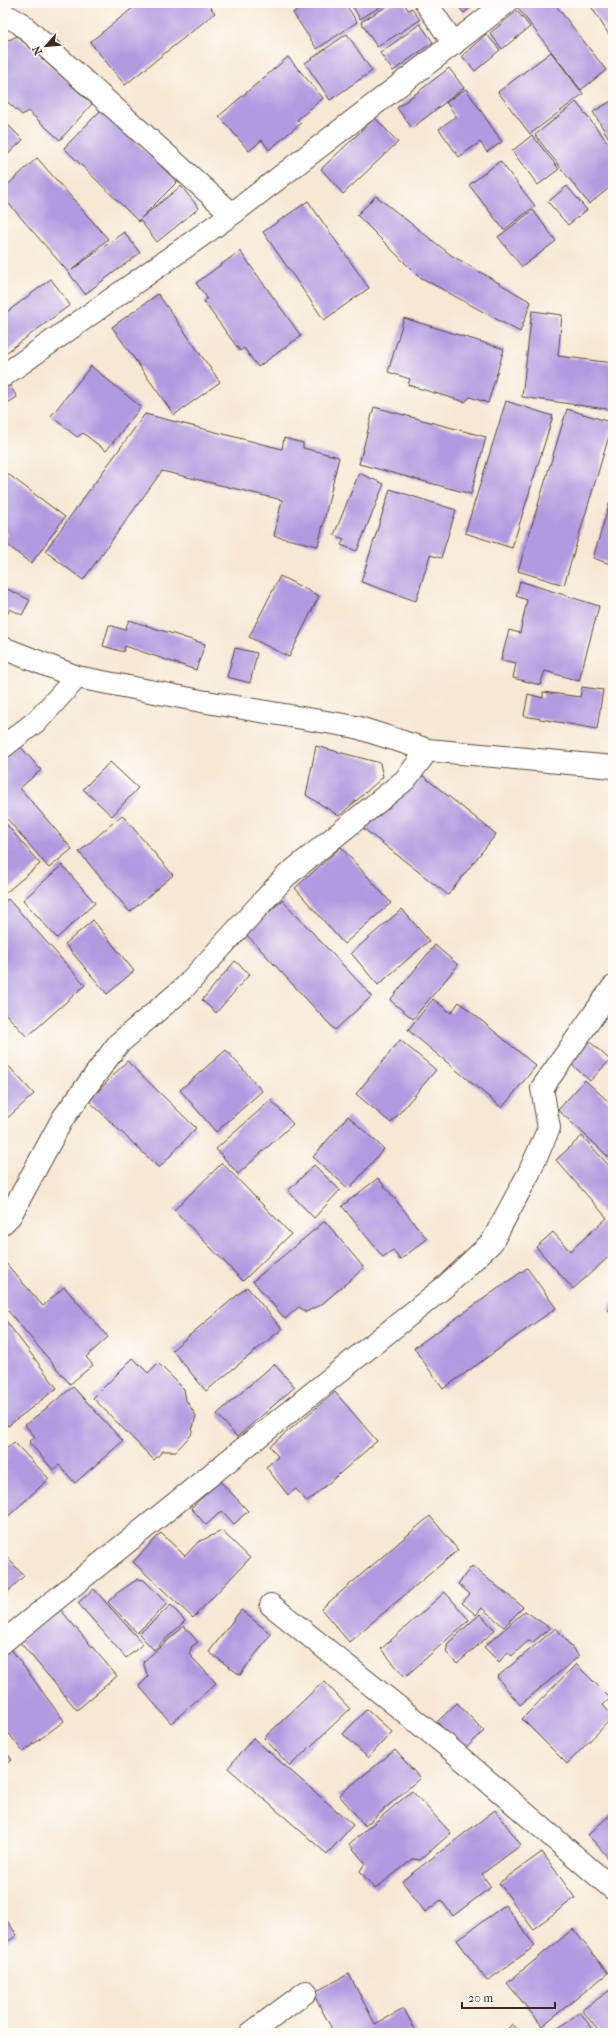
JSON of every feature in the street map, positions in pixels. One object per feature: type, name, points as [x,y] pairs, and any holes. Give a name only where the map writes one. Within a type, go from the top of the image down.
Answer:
[{"type":"street","points":[[426,3],[454,44]]},
{"type":"street","points":[[3,376],[232,214],[506,3]]},
{"type":"street","points":[[3,14],[20,23],[232,214]]},
{"type":"street","points":[[3,648],[77,677],[201,701],[356,727],[428,750],[613,767]]},
{"type":"street","points":[[3,747],[38,720],[77,677]]},
{"type":"street","points":[[3,1223],[10,1216],[63,1118],[118,1044],[184,988],[286,876],[405,780],[428,750]]},
{"type":"street","points":[[3,1642],[448,1284],[492,1242],[529,1172],[549,1128],[542,1088],[613,987]]},
{"type":"street","points":[[271,1605],[447,1746],[613,1889]]},
{"type":"street","points":[[251,2033],[306,1992]]},
{"type":"building","points":[[139,3],[207,3],[215,13],[125,85],[90,42]]},
{"type":"building","points":[[261,3],[270,3],[266,7]]},
{"type":"building","points":[[307,3],[345,3],[357,22],[317,49],[293,13]]},
{"type":"building","points":[[351,3],[387,3],[360,19]]},
{"type":"building","points":[[392,3],[404,3],[408,10],[412,8],[420,20],[377,47],[361,22]]},
{"type":"building","points":[[455,3],[476,3],[464,13]]},
{"type":"building","points":[[514,3],[554,3],[606,70],[581,90]]},
{"type":"building","points":[[589,3],[613,3],[613,41]]},
{"type":"building","points":[[517,11],[530,27],[502,49],[490,33]]},
{"type":"building","points":[[420,24],[433,42],[393,71],[380,53]]},
{"type":"building","points":[[347,34],[372,71],[330,100],[305,63]]},
{"type":"building","points":[[486,34],[500,50],[475,71],[462,56]]},
{"type":"building","points":[[3,35],[9,40],[17,36],[92,104],[60,140],[28,111],[22,115],[3,98]]},
{"type":"building","points":[[551,52],[583,94],[530,134],[498,92]]},
{"type":"building","points":[[288,57],[323,98],[297,120],[301,123],[269,150],[262,140],[249,151],[219,116]]},
{"type":"building","points":[[449,68],[464,88],[412,128],[397,108]]},
{"type":"building","points":[[466,89],[502,142],[487,152],[480,142],[459,157],[439,129],[456,116],[446,102]]},
{"type":"building","points":[[613,100],[613,145],[593,112]]},
{"type":"building","points":[[576,102],[613,149],[613,185],[589,204],[535,135]]},
{"type":"building","points":[[102,109],[177,182],[141,218],[181,186],[199,208],[157,242],[139,219],[139,222],[64,148]]},
{"type":"building","points":[[375,118],[398,142],[343,194],[321,169]]},
{"type":"building","points":[[3,120],[23,140],[3,159]]},
{"type":"building","points":[[532,135],[559,169],[538,185],[512,151]]},
{"type":"building","points":[[37,158],[108,239],[72,270],[124,232],[140,253],[85,294],[69,273],[3,197],[3,189]]},
{"type":"building","points":[[500,161],[535,206],[504,230],[469,185]]},
{"type":"building","points":[[567,186],[587,210],[568,225],[548,202]]},
{"type":"building","points":[[376,196],[451,255],[531,302],[520,332],[418,276],[357,215]]},
{"type":"building","points":[[308,201],[369,288],[324,320],[263,232]]},
{"type":"building","points":[[533,210],[556,241],[522,267],[498,237]]},
{"type":"building","points":[[240,251],[301,336],[258,367],[244,348],[240,351],[204,302],[207,298],[196,283]]},
{"type":"building","points":[[51,279],[70,305],[3,355],[3,315]]},
{"type":"building","points":[[158,294],[220,382],[174,415],[112,327]]},
{"type":"building","points":[[532,311],[562,315],[558,356],[613,363],[613,410],[522,397]]},
{"type":"building","points":[[404,318],[504,349],[488,403],[470,397],[465,402],[408,385],[410,379],[388,372]]},
{"type":"building","points":[[91,366],[141,407],[106,451],[83,433],[77,437],[51,416]]},
{"type":"building","points":[[7,381],[17,397],[3,406],[3,384]]},
{"type":"building","points":[[506,401],[553,416],[512,548],[465,533]]},
{"type":"building","points":[[374,407],[486,437],[471,494],[359,464]]},
{"type":"building","points":[[567,409],[613,423],[564,585],[518,571]]},
{"type":"building","points":[[145,414],[282,449],[284,438],[303,443],[303,448],[339,457],[318,546],[274,536],[282,500],[162,471],[83,580],[45,551]]},
{"type":"building","points":[[4,471],[65,517],[31,564],[3,541],[8,534],[3,530]]},
{"type":"building","points":[[359,473],[384,484],[357,551],[341,545],[344,539],[334,535]]},
{"type":"building","points":[[390,489],[456,510],[441,558],[430,555],[416,601],[361,582]]},
{"type":"building","points":[[613,492],[613,565],[593,558]]},
{"type":"building","points":[[280,576],[319,596],[289,657],[249,637]]},
{"type":"building","points":[[520,581],[599,606],[579,681],[545,671],[540,685],[513,678],[516,663],[501,660],[509,630],[520,633],[527,600],[516,596]]},
{"type":"building","points":[[3,587],[30,600],[22,615],[10,609],[3,622]]},
{"type":"building","points":[[129,620],[205,644],[196,670],[125,646],[124,652],[103,646],[109,625],[125,630]]},
{"type":"building","points":[[235,648],[257,653],[250,683],[227,677]]},
{"type":"building","points":[[582,687],[603,690],[597,729],[524,716],[528,694],[543,698],[543,692],[580,697]]},
{"type":"building","points":[[19,745],[41,770],[20,788],[72,849],[49,868],[3,814],[3,759]]},
{"type":"building","points":[[316,746],[380,763],[383,777],[339,816],[306,795]]},
{"type":"building","points":[[110,762],[138,788],[112,816],[83,789]]},
{"type":"building","points":[[408,764],[496,834],[448,895],[359,825]]},
{"type":"building","points":[[122,815],[173,875],[130,912],[79,852]]},
{"type":"building","points":[[3,820],[40,864],[3,895]]},
{"type":"building","points":[[341,847],[391,903],[344,944],[295,888]]},
{"type":"building","points":[[62,865],[95,903],[57,938],[23,900]]},
{"type":"building","points":[[8,899],[85,985],[27,1037],[3,1011],[3,903]]},
{"type":"building","points":[[282,900],[372,996],[335,1030],[246,934]]},
{"type":"building","points":[[402,909],[429,941],[378,985],[351,953]]},
{"type":"building","points":[[93,920],[134,971],[107,994],[65,944]]},
{"type":"building","points":[[435,945],[458,965],[413,1019],[390,1000]]},
{"type":"building","points":[[235,961],[250,974],[216,1013],[202,1000]]},
{"type":"building","points":[[433,999],[451,1013],[459,1002],[536,1066],[502,1108],[408,1030]]},
{"type":"building","points":[[587,1039],[610,1060],[590,1081],[568,1061]]},
{"type":"building","points":[[400,1040],[436,1070],[391,1123],[356,1094]]},
{"type":"building","points":[[226,1050],[262,1091],[216,1132],[180,1090]]},
{"type":"building","points":[[3,1060],[34,1094],[3,1122]]},
{"type":"building","points":[[127,1061],[196,1128],[159,1168],[89,1101]]},
{"type":"building","points":[[585,1080],[613,1106],[613,1161],[558,1110]]},
{"type":"building","points":[[271,1100],[293,1124],[238,1174],[216,1149]]},
{"type":"building","points":[[348,1116],[384,1149],[349,1189],[313,1157]]},
{"type":"building","points":[[582,1136],[613,1170],[613,1253],[573,1289],[536,1247],[553,1232],[570,1251],[607,1218],[556,1160]]},
{"type":"building","points":[[222,1163],[291,1234],[243,1281],[174,1210]]},
{"type":"building","points":[[314,1165],[340,1190],[314,1218],[288,1191]]},
{"type":"building","points":[[378,1178],[427,1239],[400,1260],[393,1250],[383,1257],[342,1206]]},
{"type":"building","points":[[325,1221],[364,1268],[322,1304],[306,1312],[299,1307],[285,1319],[253,1281]]},
{"type":"building","points":[[3,1260],[43,1306],[64,1287],[108,1337],[86,1357],[93,1365],[70,1384],[3,1305]]},
{"type":"building","points":[[527,1268],[556,1308],[443,1389],[414,1348]]},
{"type":"building","points":[[247,1287],[282,1329],[206,1391],[172,1350]]},
{"type":"building","points":[[613,1301],[613,1313],[608,1310]]},
{"type":"building","points":[[3,1317],[57,1388],[8,1426],[3,1420]]},
{"type":"building","points":[[133,1358],[148,1373],[158,1363],[184,1389],[186,1400],[196,1416],[191,1435],[176,1451],[163,1451],[154,1460],[93,1398]]},
{"type":"building","points":[[274,1364],[295,1387],[237,1437],[217,1414]]},
{"type":"building","points":[[73,1387],[123,1441],[75,1483],[59,1465],[53,1470],[29,1442],[35,1437],[25,1425]]},
{"type":"building","points":[[335,1392],[377,1441],[307,1502],[296,1489],[288,1495],[266,1467],[278,1457],[270,1446]]},
{"type":"building","points":[[14,1442],[49,1479],[3,1521],[3,1452]]},
{"type":"building","points":[[220,1481],[248,1511],[234,1524],[222,1511],[206,1525],[191,1508]]},
{"type":"building","points":[[430,1516],[458,1550],[349,1642],[321,1609]]},
{"type":"building","points":[[222,1531],[250,1558],[193,1618],[133,1562],[161,1533],[185,1556],[198,1542]]},
{"type":"building","points":[[3,1553],[24,1576],[3,1596]]},
{"type":"building","points":[[472,1566],[523,1607],[504,1627],[482,1608],[476,1615],[462,1603],[470,1594],[458,1584]]},
{"type":"building","points":[[138,1579],[144,1580],[167,1604],[137,1633],[108,1602],[117,1593]]},
{"type":"building","points":[[94,1589],[143,1644],[126,1658],[78,1603]]},
{"type":"building","points":[[445,1592],[469,1620],[405,1677],[381,1649]]},
{"type":"building","points":[[171,1605],[185,1621],[154,1650],[139,1634]]},
{"type":"building","points":[[59,1608],[117,1676],[77,1710],[19,1641]]},
{"type":"building","points":[[241,1610],[271,1634],[240,1675],[209,1652]]},
{"type":"building","points":[[525,1611],[550,1628],[533,1642],[528,1641],[512,1656],[508,1652],[499,1662],[484,1647]]},
{"type":"building","points":[[480,1614],[495,1630],[457,1664],[446,1652],[448,1643]]},
{"type":"building","points":[[184,1626],[198,1642],[192,1646],[189,1654],[216,1683],[171,1723],[139,1686],[148,1677],[143,1662]]},
{"type":"building","points":[[556,1628],[579,1656],[520,1705],[497,1677]]},
{"type":"building","points":[[11,1649],[64,1721],[23,1752],[3,1726],[3,1655]]},
{"type":"building","points":[[576,1664],[610,1698],[603,1705],[613,1717],[567,1764],[522,1719]]},
{"type":"building","points":[[324,1681],[350,1709],[290,1766],[264,1738]]},
{"type":"building","points":[[457,1703],[484,1731],[464,1750],[437,1722]]},
{"type":"building","points":[[367,1709],[392,1732],[368,1758],[343,1734]]},
{"type":"building","points":[[253,1738],[353,1825],[327,1854],[228,1768]]},
{"type":"building","points":[[3,1748],[12,1760],[3,1766]]},
{"type":"building","points":[[395,1750],[420,1778],[365,1826],[339,1795]]},
{"type":"building","points":[[412,1791],[451,1833],[420,1860],[413,1859],[375,1889],[360,1871],[365,1863],[349,1844]]},
{"type":"building","points":[[495,1810],[521,1845],[482,1874],[491,1887],[453,1916],[441,1900],[425,1912],[402,1881]]},
{"type":"building","points":[[613,1812],[613,1863],[588,1835]]},
{"type":"building","points":[[542,1852],[575,1898],[533,1929],[499,1883]]},
{"type":"building","points":[[505,1905],[535,1946],[487,1981],[457,1940]]},
{"type":"building","points":[[3,1915],[17,1935],[3,1945]]},
{"type":"building","points":[[573,1929],[608,1973],[542,2026],[507,1983]]},
{"type":"building","points":[[349,1974],[375,2024],[404,2009],[417,2033],[334,2033],[313,1993]]},
{"type":"building","points":[[613,1988],[613,2033],[600,2033],[582,2010]]},
{"type":"building","points":[[580,2012],[595,2032],[560,2033],[557,2029]]},
{"type":"building","points":[[512,2024],[522,2033],[504,2033]]}]
